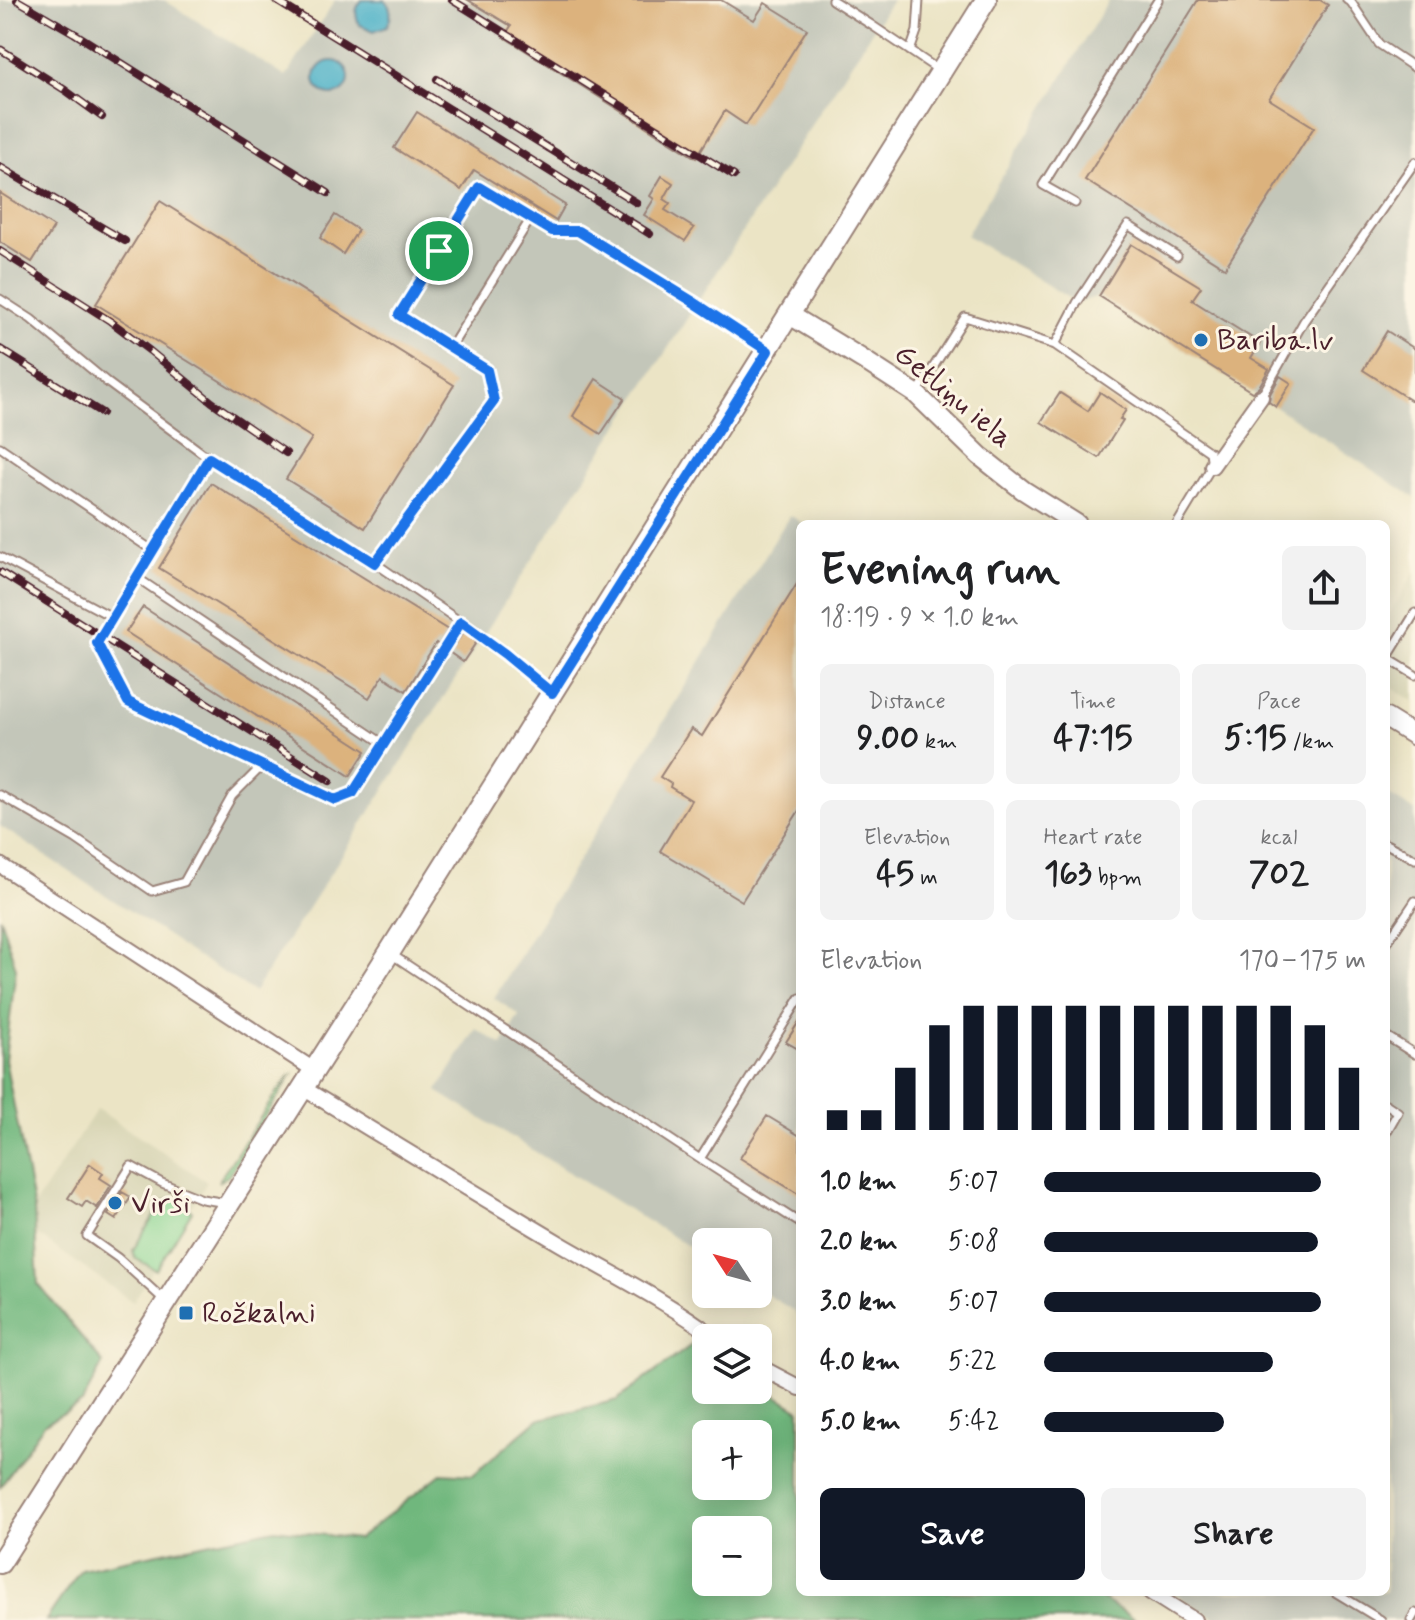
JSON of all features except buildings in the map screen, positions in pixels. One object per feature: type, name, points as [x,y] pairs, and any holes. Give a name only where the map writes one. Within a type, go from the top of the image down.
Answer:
[{"type":"main road","points":[[0,1563],[389,953],[986,0]]},
{"type":"street","name":"Getliņu iela","points":[[790,315],[916,394],[980,456],[1023,490],[1071,520]]},
{"type":"street","points":[[1212,466],[1261,397]]},
{"type":"street","points":[[1390,720],[1415,736]]},
{"type":"street","points":[[0,865],[314,1070]]},
{"type":"street","points":[[303,1088],[698,1324]]},
{"type":"street","points":[[772,1373],[796,1386]]},
{"type":"street","points":[[1156,1596],[1194,1620]]},
{"type":"lane","points":[[832,0],[941,72]]},
{"type":"lane","points":[[910,51],[917,31],[919,0]]},
{"type":"lane","points":[[1075,203],[1043,185],[1158,0]]},
{"type":"lane","points":[[1347,0],[1379,44],[1415,68]]},
{"type":"lane","points":[[1261,397],[1304,321],[1415,162]]},
{"type":"lane","points":[[375,563],[494,401],[487,370],[399,315],[479,187],[552,231],[578,231],[768,351]]},
{"type":"lane","points":[[451,347],[531,218]]},
{"type":"lane","points":[[1055,345],[1077,303],[1128,225],[1177,256]]},
{"type":"lane","points":[[0,299],[31,319],[108,383],[209,458],[375,563],[505,654],[552,693]]},
{"type":"lane","points":[[916,394],[965,317],[1055,345],[1210,452],[1212,466],[1179,520]]},
{"type":"lane","points":[[0,447],[152,550]]},
{"type":"lane","points":[[209,458],[97,643],[128,702],[335,800],[353,793],[461,622]]},
{"type":"lane","points":[[0,557],[112,617]]},
{"type":"lane","points":[[136,577],[384,744]]},
{"type":"lane","points":[[1390,653],[1415,613]]},
{"type":"lane","points":[[1390,661],[1415,675]]},
{"type":"lane","points":[[0,795],[76,839],[152,891],[184,882],[232,796],[262,766]]},
{"type":"lane","points":[[1390,846],[1415,859]]},
{"type":"lane","points":[[1390,938],[1415,901]]},
{"type":"lane","points":[[389,953],[796,1220]]},
{"type":"lane","points":[[700,1159],[796,1004]]},
{"type":"lane","points":[[1390,1038],[1415,1054]]},
{"type":"lane","points":[[1390,1107],[1398,1112],[1390,1126]]},
{"type":"lane","points":[[167,1302],[118,1258],[87,1236],[131,1166],[202,1199],[230,1204]]},
{"type":"lane","points":[[1342,1596],[1381,1620]]},
{"type":"lane","points":[[1411,1620],[1415,1613]]},
{"type":"shaded area","points":[[0,0],[164,0],[286,77],[335,0],[892,0],[254,992],[0,826]]},
{"type":"shaded area","points":[[1109,0],[1415,0],[1415,498],[1099,296],[1077,303],[966,235]]},
{"type":"shaded area","points":[[790,515],[797,520],[796,1315],[772,1298],[772,1228],[692,1228],[692,1248],[437,1091],[476,1029],[502,1045],[519,1015],[494,998]]},
{"type":"shaded area","points":[[1415,572],[1415,702],[1390,686],[1390,613]]},
{"type":"shaded area","points":[[1390,795],[1415,811],[1415,1620],[1218,1620],[1179,1596],[1390,1596]]},
{"type":"shaded area","name":"Virši","points":[[97,1109],[207,1182],[133,1302],[22,1224]]},
{"type":"green space","points":[[0,917],[16,968],[5,1060],[34,1209],[38,1284],[103,1363],[82,1403],[44,1424],[0,1487]]},
{"type":"green space","points":[[293,1073],[228,1176],[218,1182],[277,1092]]},
{"type":"green space","points":[[174,1197],[192,1211],[156,1270],[135,1258],[133,1250],[162,1203]]},
{"type":"green space","points":[[692,1345],[692,1404],[772,1404],[772,1393],[796,1408],[796,1596],[1097,1596],[1136,1620],[46,1620],[81,1569],[275,1529],[358,1539],[442,1473],[473,1475],[537,1420],[617,1400]]},
{"type":"water","points":[[362,0],[385,0],[390,13],[387,26],[374,31],[360,25],[356,12]]},
{"type":"water","points":[[332,61],[344,66],[349,78],[344,90],[332,95],[320,90],[315,78],[320,66]]},
{"type":"railway","points":[[17,0],[328,193]]},
{"type":"railway","points":[[275,0],[650,234]]},
{"type":"railway","points":[[452,0],[734,176]]},
{"type":"railway","points":[[0,49],[102,117]]},
{"type":"railway","points":[[437,79],[637,203]]},
{"type":"railway","points":[[0,167],[125,241]]},
{"type":"railway","points":[[0,251],[110,321],[212,402],[286,453]]},
{"type":"railway","points":[[0,349],[102,413]]},
{"type":"railway","points":[[0,572],[330,781]]},
{"type":"place","name":"Bariba.lv","points":[[1201,340]]},
{"type":"place","name":"Virši","points":[[115,1203]]},
{"type":"place","name":"Rožkalni","points":[[186,1313]]},
{"type":"route","points":[[479,187],[552,231],[578,231],[768,351],[552,693],[461,622],[353,793],[335,800],[128,702],[97,643],[209,458],[375,563],[494,401],[487,370],[399,315],[439,251],[479,187]]}]
